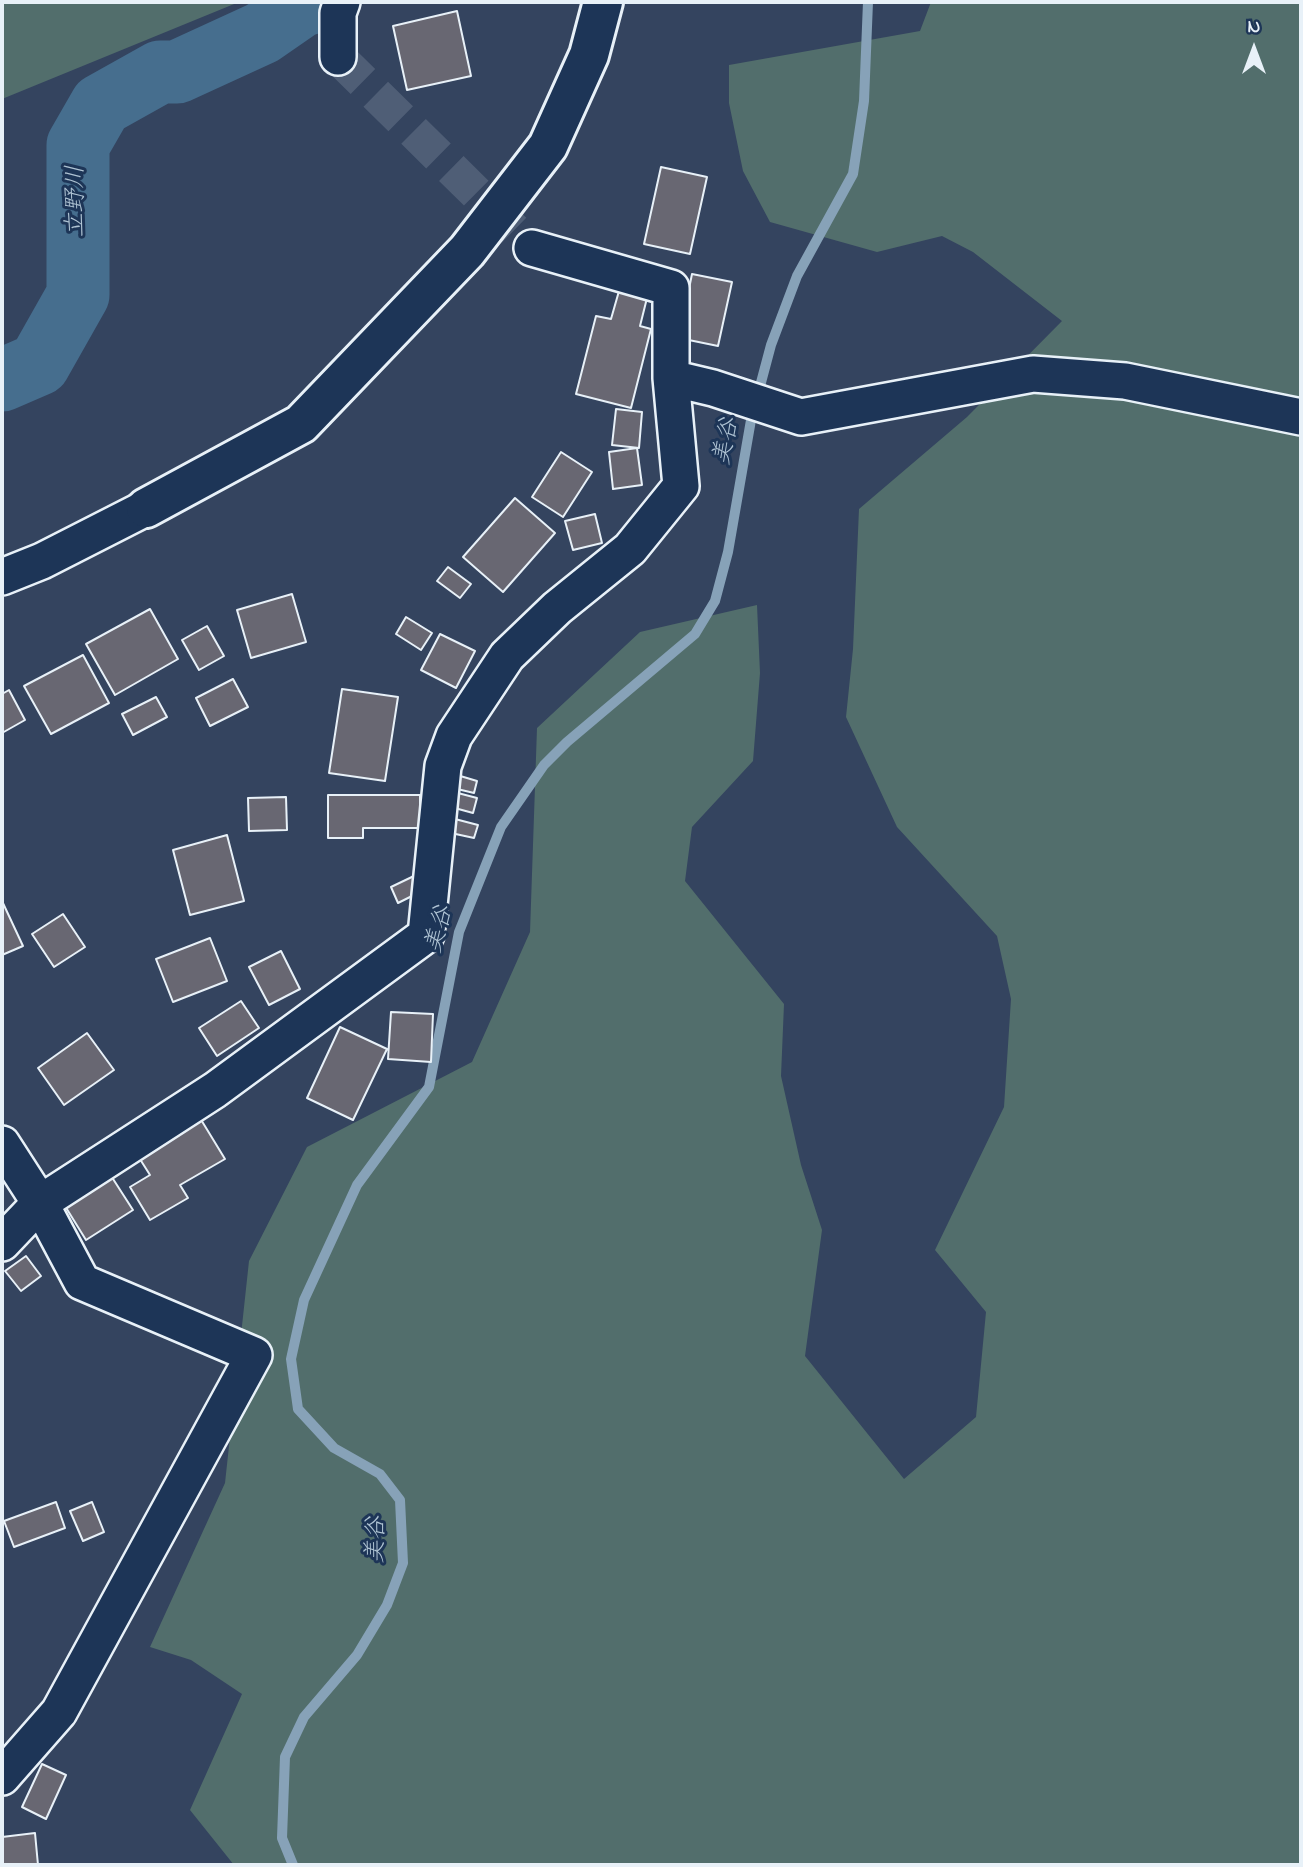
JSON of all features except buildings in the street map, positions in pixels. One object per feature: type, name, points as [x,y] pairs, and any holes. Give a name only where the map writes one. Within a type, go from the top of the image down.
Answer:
[{"type":"street","points":[[338,57],[338,13],[342,2]]},
{"type":"street","points":[[2,577],[42,561],[146,508],[301,424],[467,251],[548,146],[589,55],[603,2]]},
{"type":"street","points":[[2,1243],[40,1203],[215,1090],[426,935],[443,766],[454,736],[507,656],[557,608],[630,549],[681,486],[671,378],[671,288],[532,248]]},
{"type":"street","points":[[671,378],[713,388],[801,417],[1033,374],[1125,381],[1301,417]]},
{"type":"street","points":[[2,1144],[40,1203],[82,1282],[254,1355],[59,1712],[2,1777]]},
{"type":"green space","points":[[2,2],[239,2],[2,99]]},
{"type":"green space","points":[[931,2],[1301,2],[1301,1865],[234,1865],[190,1810],[242,1694],[191,1660],[150,1647],[225,1483],[249,1261],[307,1147],[472,1062],[530,932],[537,728],[640,632],[757,605],[760,673],[753,761],[692,827],[685,881],[784,1004],[781,1076],[801,1165],[822,1230],[805,1356],[904,1479],[976,1417],[986,1312],[935,1250],[1004,1107],[1011,999],[997,936],[897,827],[846,717],[853,649],[859,509],[967,417],[1062,321],[973,252],[942,236],[877,252],[770,222],[743,171],[729,103],[729,65],[920,31]]},
{"type":"waterway","name":"立野川","points":[[2,380],[39,364],[78,295],[78,145],[101,105],[160,72],[177,72],[262,33],[301,6],[313,2]]},
{"type":"waterway","name":"美谷","points":[[293,1865],[282,1838],[285,1757],[304,1717],[357,1655],[387,1605],[403,1563],[400,1500],[380,1474],[334,1448],[298,1409],[291,1359],[304,1300],[357,1185],[429,1087],[459,932],[501,827],[544,765],[567,742],[695,634],[715,601],[728,552],[751,420],[771,345],[797,276],[853,174],[864,101],[868,2]]},
{"type":"tunnel","points":[[338,57],[532,248]]}]
